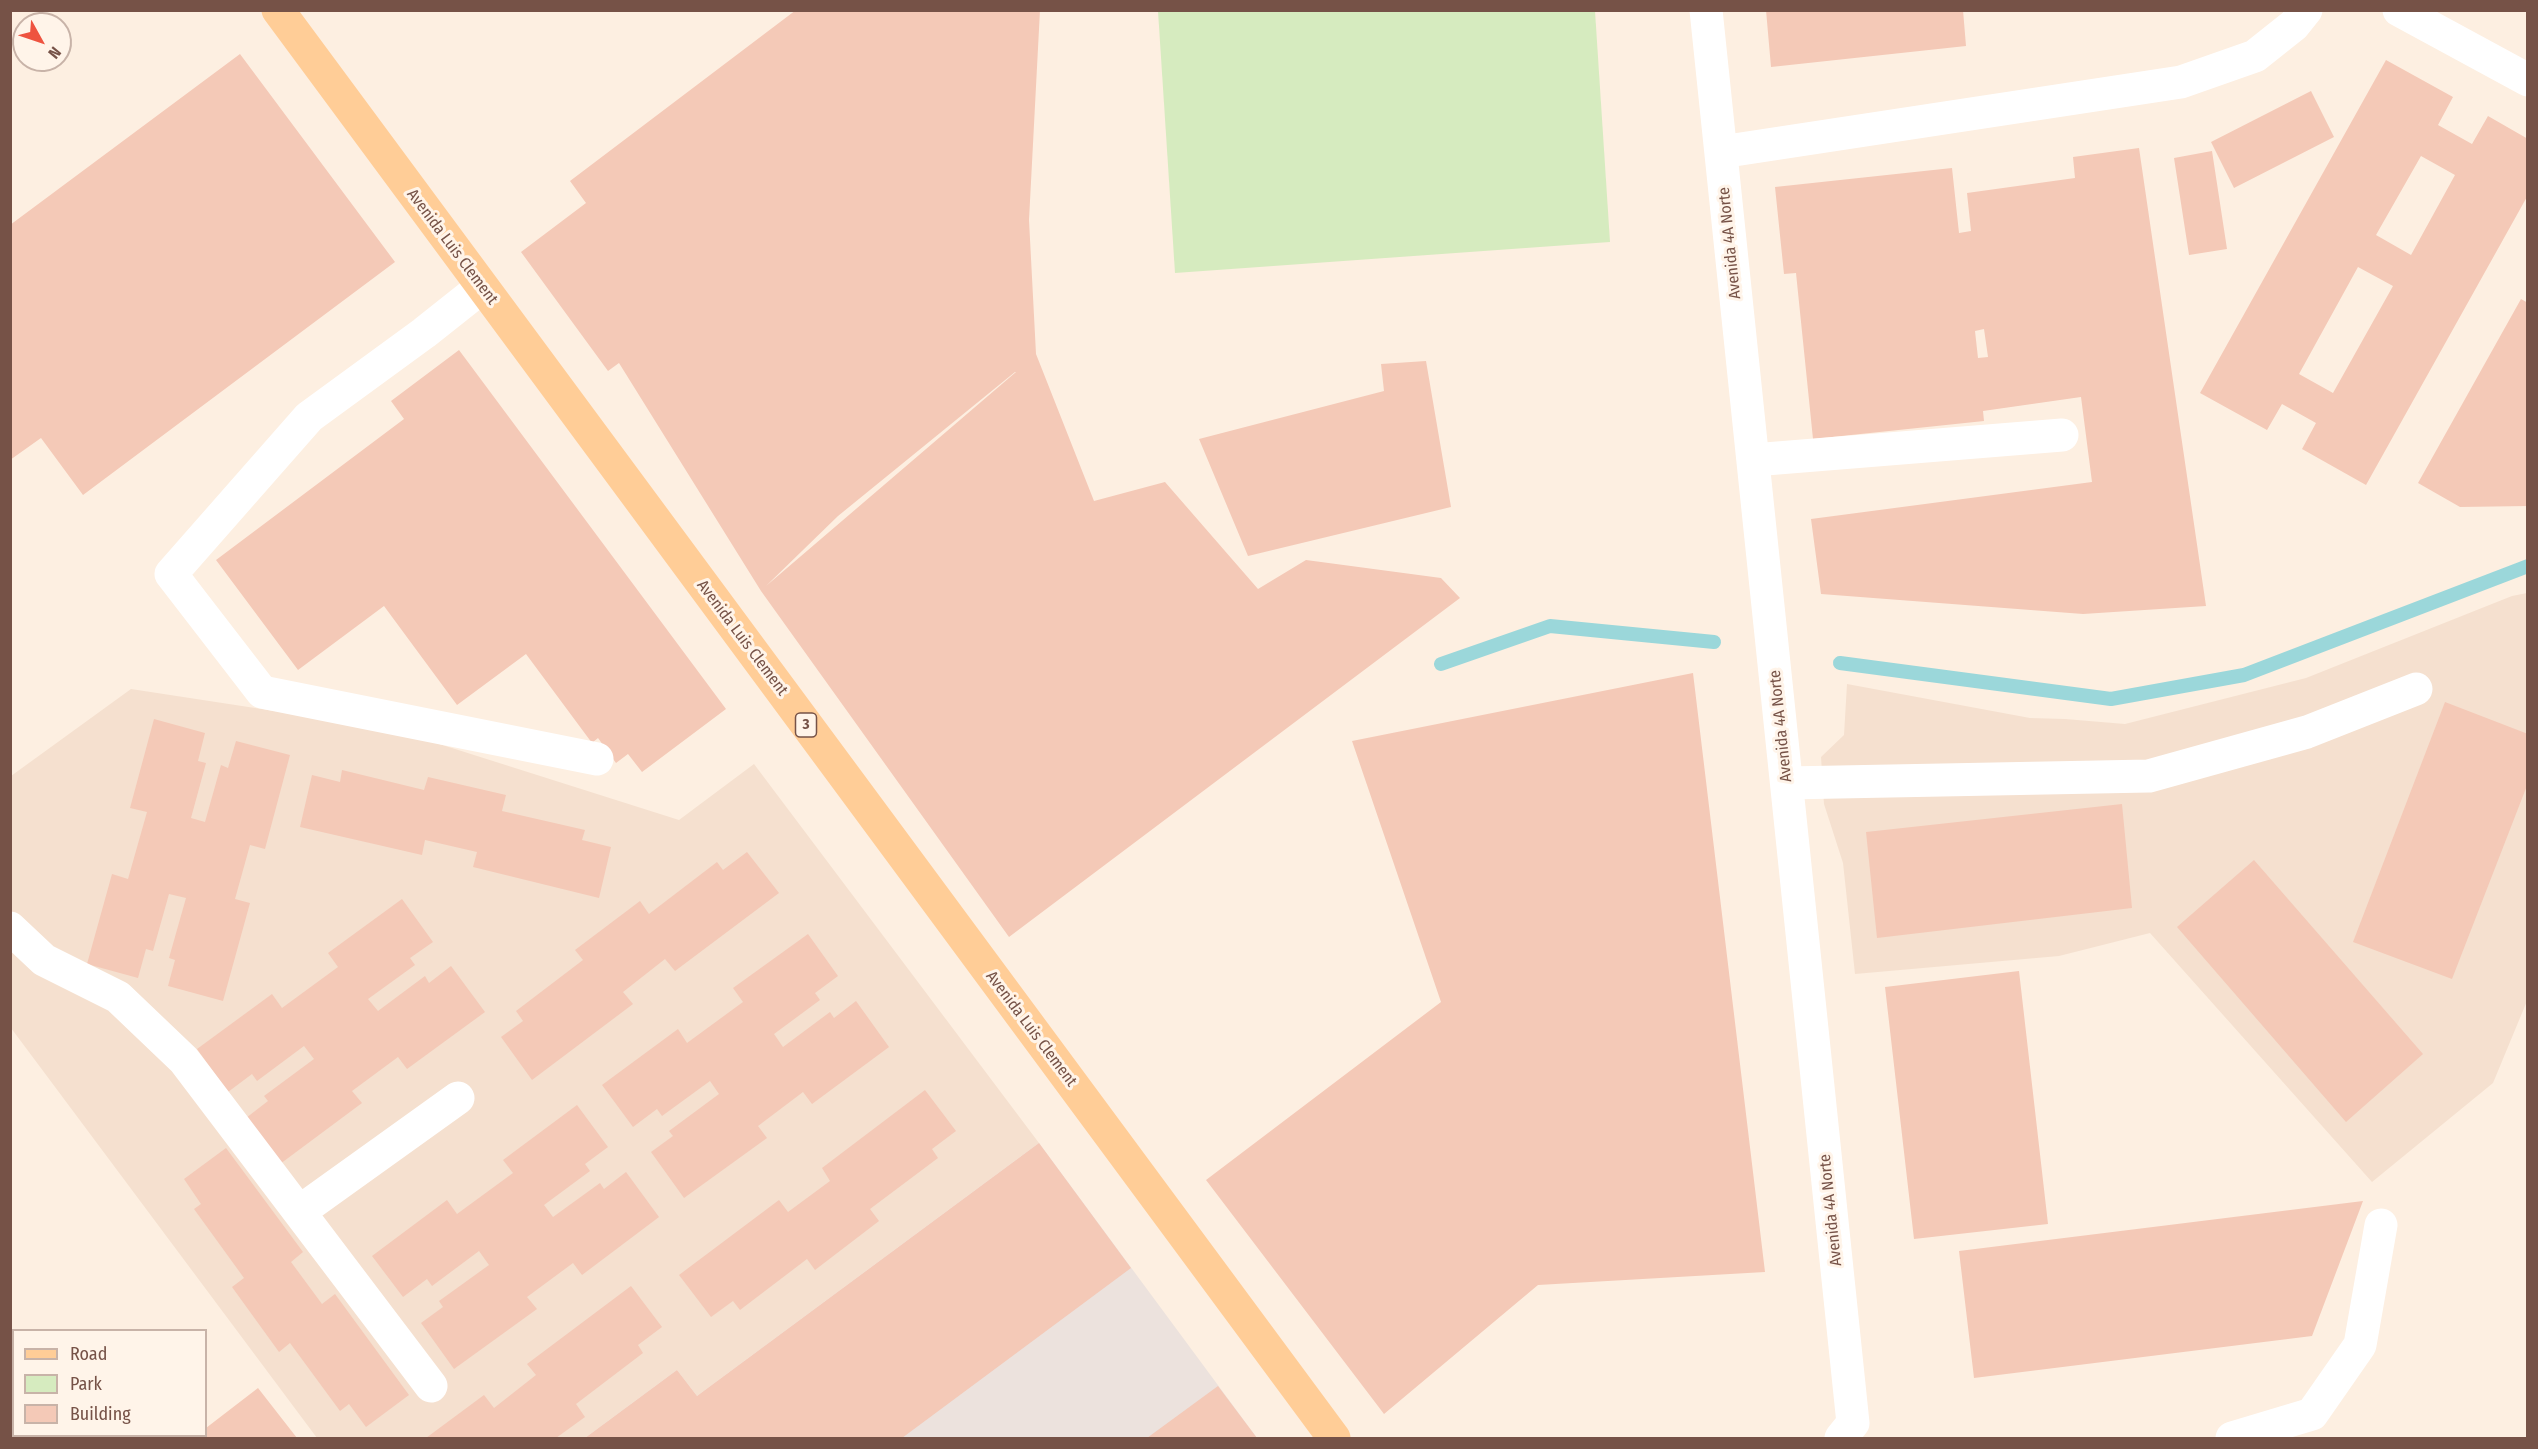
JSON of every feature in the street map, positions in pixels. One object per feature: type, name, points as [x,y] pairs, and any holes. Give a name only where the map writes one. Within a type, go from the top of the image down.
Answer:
[{"type":"main road","name":"Avenida Luis Clement","points":[[278,10],[1334,1438]]},
{"type":"street","name":"Avenida 4A Norte","points":[[1706,10],[1853,1423],[1841,1438]]},
{"type":"street","points":[[1721,152],[2181,82],[2255,56],[2294,25],[2306,10]]},
{"type":"street","points":[[2399,10],[2528,80]]},
{"type":"street","points":[[482,288],[309,417],[171,574],[262,692],[597,759]]},
{"type":"street","points":[[1754,460],[2062,435]]},
{"type":"street","points":[[1787,783],[2149,776],[2307,732],[2416,689]]},
{"type":"street","points":[[10,928],[44,960],[118,997],[184,1060],[431,1386]]},
{"type":"street","points":[[299,1212],[458,1098]]},
{"type":"street","points":[[2232,1438],[2312,1414],[2360,1345],[2381,1225]]},
{"type":"shaded area","points":[[2527,593],[2527,1001],[2493,1083],[2372,1182],[2150,933],[2059,956],[1855,974],[1843,863],[1824,804],[1821,757],[1844,735],[1847,684],[2030,718],[2125,724],[2306,678],[2512,596]]},
{"type":"shaded area","points":[[131,689],[392,729],[679,820],[754,764],[1039,1143],[697,1396],[677,1370],[585,1438],[317,1438],[11,1028],[11,776]]},
{"type":"shaded area","points":[[1039,1143],[1257,1438],[585,1438],[677,1370],[697,1396]]},
{"type":"green space","points":[[1158,11],[1595,11],[1610,242],[1175,273]]},
{"type":"building","points":[[796,10],[1040,10],[1029,220],[1036,354],[1094,501],[1165,482],[1258,589],[1306,560],[1441,578],[1460,598],[1009,937],[761,591],[619,363],[608,371],[521,252],[586,203],[570,181]],"holes":[[[1016,372],[766,586],[838,516]]]},
{"type":"building","points":[[1766,10],[1963,10],[1966,46],[1771,67]]},
{"type":"building","points":[[240,54],[395,262],[83,495],[41,438],[10,460],[10,225]]},
{"type":"building","points":[[2386,60],[2453,97],[2438,125],[2472,144],[2488,116],[2528,139],[2528,195],[2366,485],[2302,449],[2316,423],[2282,404],[2267,430],[2200,393]],"holes":[[[2421,156],[2455,175],[2411,255],[2376,235]],[[2358,267],[2393,286],[2333,393],[2299,374]]]},
{"type":"building","points":[[2311,91],[2334,137],[2234,188],[2211,142]]},
{"type":"building","points":[[2139,148],[2206,606],[2083,614],[1821,594],[1811,519],[2092,482],[2081,397],[1983,411],[1984,421],[1813,439],[1796,273],[1784,274],[1775,187],[1952,168],[1959,233],[1971,231],[1967,193],[2075,178],[2073,157]],"holes":[[[1984,329],[1988,357],[1978,358],[1975,331]]]},
{"type":"building","points":[[2212,151],[2227,249],[2189,255],[2174,158]]},
{"type":"building","points":[[2521,299],[2528,303],[2528,506],[2460,507],[2418,483]]},
{"type":"building","points":[[459,350],[726,709],[642,772],[628,754],[616,763],[598,738],[592,743],[526,654],[457,705],[384,606],[298,670],[216,560],[404,419],[391,401]]},
{"type":"building","points":[[1426,361],[1451,507],[1248,556],[1199,439],[1384,391],[1381,364]]},
{"type":"building","points":[[1693,673],[1765,1272],[1538,1285],[1384,1414],[1206,1180],[1441,1002],[1352,741]]},
{"type":"building","points":[[2445,702],[2528,734],[2528,783],[2452,979],[2353,942]]},
{"type":"building","points":[[154,719],[205,733],[198,761],[206,763],[191,818],[205,822],[221,765],[228,768],[236,741],[290,755],[265,849],[250,845],[235,899],[250,903],[223,1001],[168,986],[175,960],[169,958],[186,898],[169,894],[153,951],[146,949],[138,978],[87,964],[112,874],[128,879],[147,812],[130,808]]},
{"type":"building","points":[[342,770],[424,790],[428,777],[506,795],[502,811],[585,830],[582,840],[611,847],[599,898],[473,867],[477,852],[425,840],[422,855],[300,827],[312,775],[340,782]]},
{"type":"building","points":[[2122,804],[2132,908],[1877,938],[1866,832]]},
{"type":"building","points":[[747,852],[779,893],[675,971],[665,959],[623,992],[633,1004],[532,1080],[501,1037],[523,1021],[516,1011],[583,960],[575,950],[640,901],[649,914],[717,862],[723,870]]},
{"type":"building","points":[[2254,860],[2423,1054],[2346,1122],[2177,927]]},
{"type":"building","points":[[402,899],[433,942],[410,958],[415,965],[368,999],[378,1011],[425,976],[429,983],[451,966],[485,1012],[407,1069],[398,1057],[352,1091],[362,1103],[280,1164],[246,1118],[268,1101],[264,1096],[314,1059],[304,1046],[257,1081],[252,1074],[228,1092],[197,1049],[272,994],[282,1008],[338,967],[328,953]]},
{"type":"building","points":[[808,934],[838,976],[815,993],[820,1000],[774,1034],[783,1047],[830,1012],[834,1018],[856,1001],[889,1047],[812,1104],[803,1092],[758,1126],[767,1138],[684,1198],[651,1152],[673,1136],[669,1131],[719,1094],[710,1081],[662,1116],[657,1109],[633,1127],[602,1085],[678,1029],[687,1043],[743,1002],[733,988]]},
{"type":"building","points":[[2019,971],[2048,1224],[1914,1239],[1885,987]]},
{"type":"building","points":[[925,1090],[956,1131],[932,1149],[938,1158],[870,1209],[879,1221],[815,1270],[807,1259],[740,1310],[733,1301],[711,1317],[679,1275],[779,1200],[788,1212],[830,1181],[822,1168]]},
{"type":"building","points":[[577,1105],[608,1147],[585,1164],[590,1171],[544,1205],[553,1217],[600,1183],[604,1189],[626,1172],[659,1217],[582,1275],[573,1263],[527,1297],[537,1309],[454,1369],[421,1323],[443,1307],[439,1301],[489,1265],[479,1251],[432,1286],[427,1279],[403,1297],[372,1256],[447,1200],[457,1214],[513,1173],[503,1160]]},
{"type":"building","points":[[1039,1143],[1131,1268],[902,1438],[585,1438],[677,1370],[697,1396]]},
{"type":"building","points":[[226,1148],[303,1252],[291,1262],[322,1304],[335,1294],[409,1395],[366,1427],[349,1404],[340,1411],[290,1343],[279,1352],[232,1287],[244,1278],[194,1209],[201,1204],[184,1179]]},
{"type":"building","points":[[2363,1201],[2312,1336],[1974,1378],[1959,1251]]},
{"type":"building","points":[[631,1286],[662,1327],[638,1345],[643,1353],[576,1404],[585,1417],[556,1438],[426,1438],[484,1395],[494,1408],[536,1375],[527,1364]]},
{"type":"building","points":[[1218,1386],[1257,1438],[1147,1438]]},
{"type":"building","points":[[258,1388],[297,1438],[191,1438],[207,1437],[207,1427]]},
{"type":"waterway","points":[[1840,663],[2111,699],[2244,675],[2528,566]]},
{"type":"waterway","points":[[1441,664],[1550,626],[1714,642]]}]
